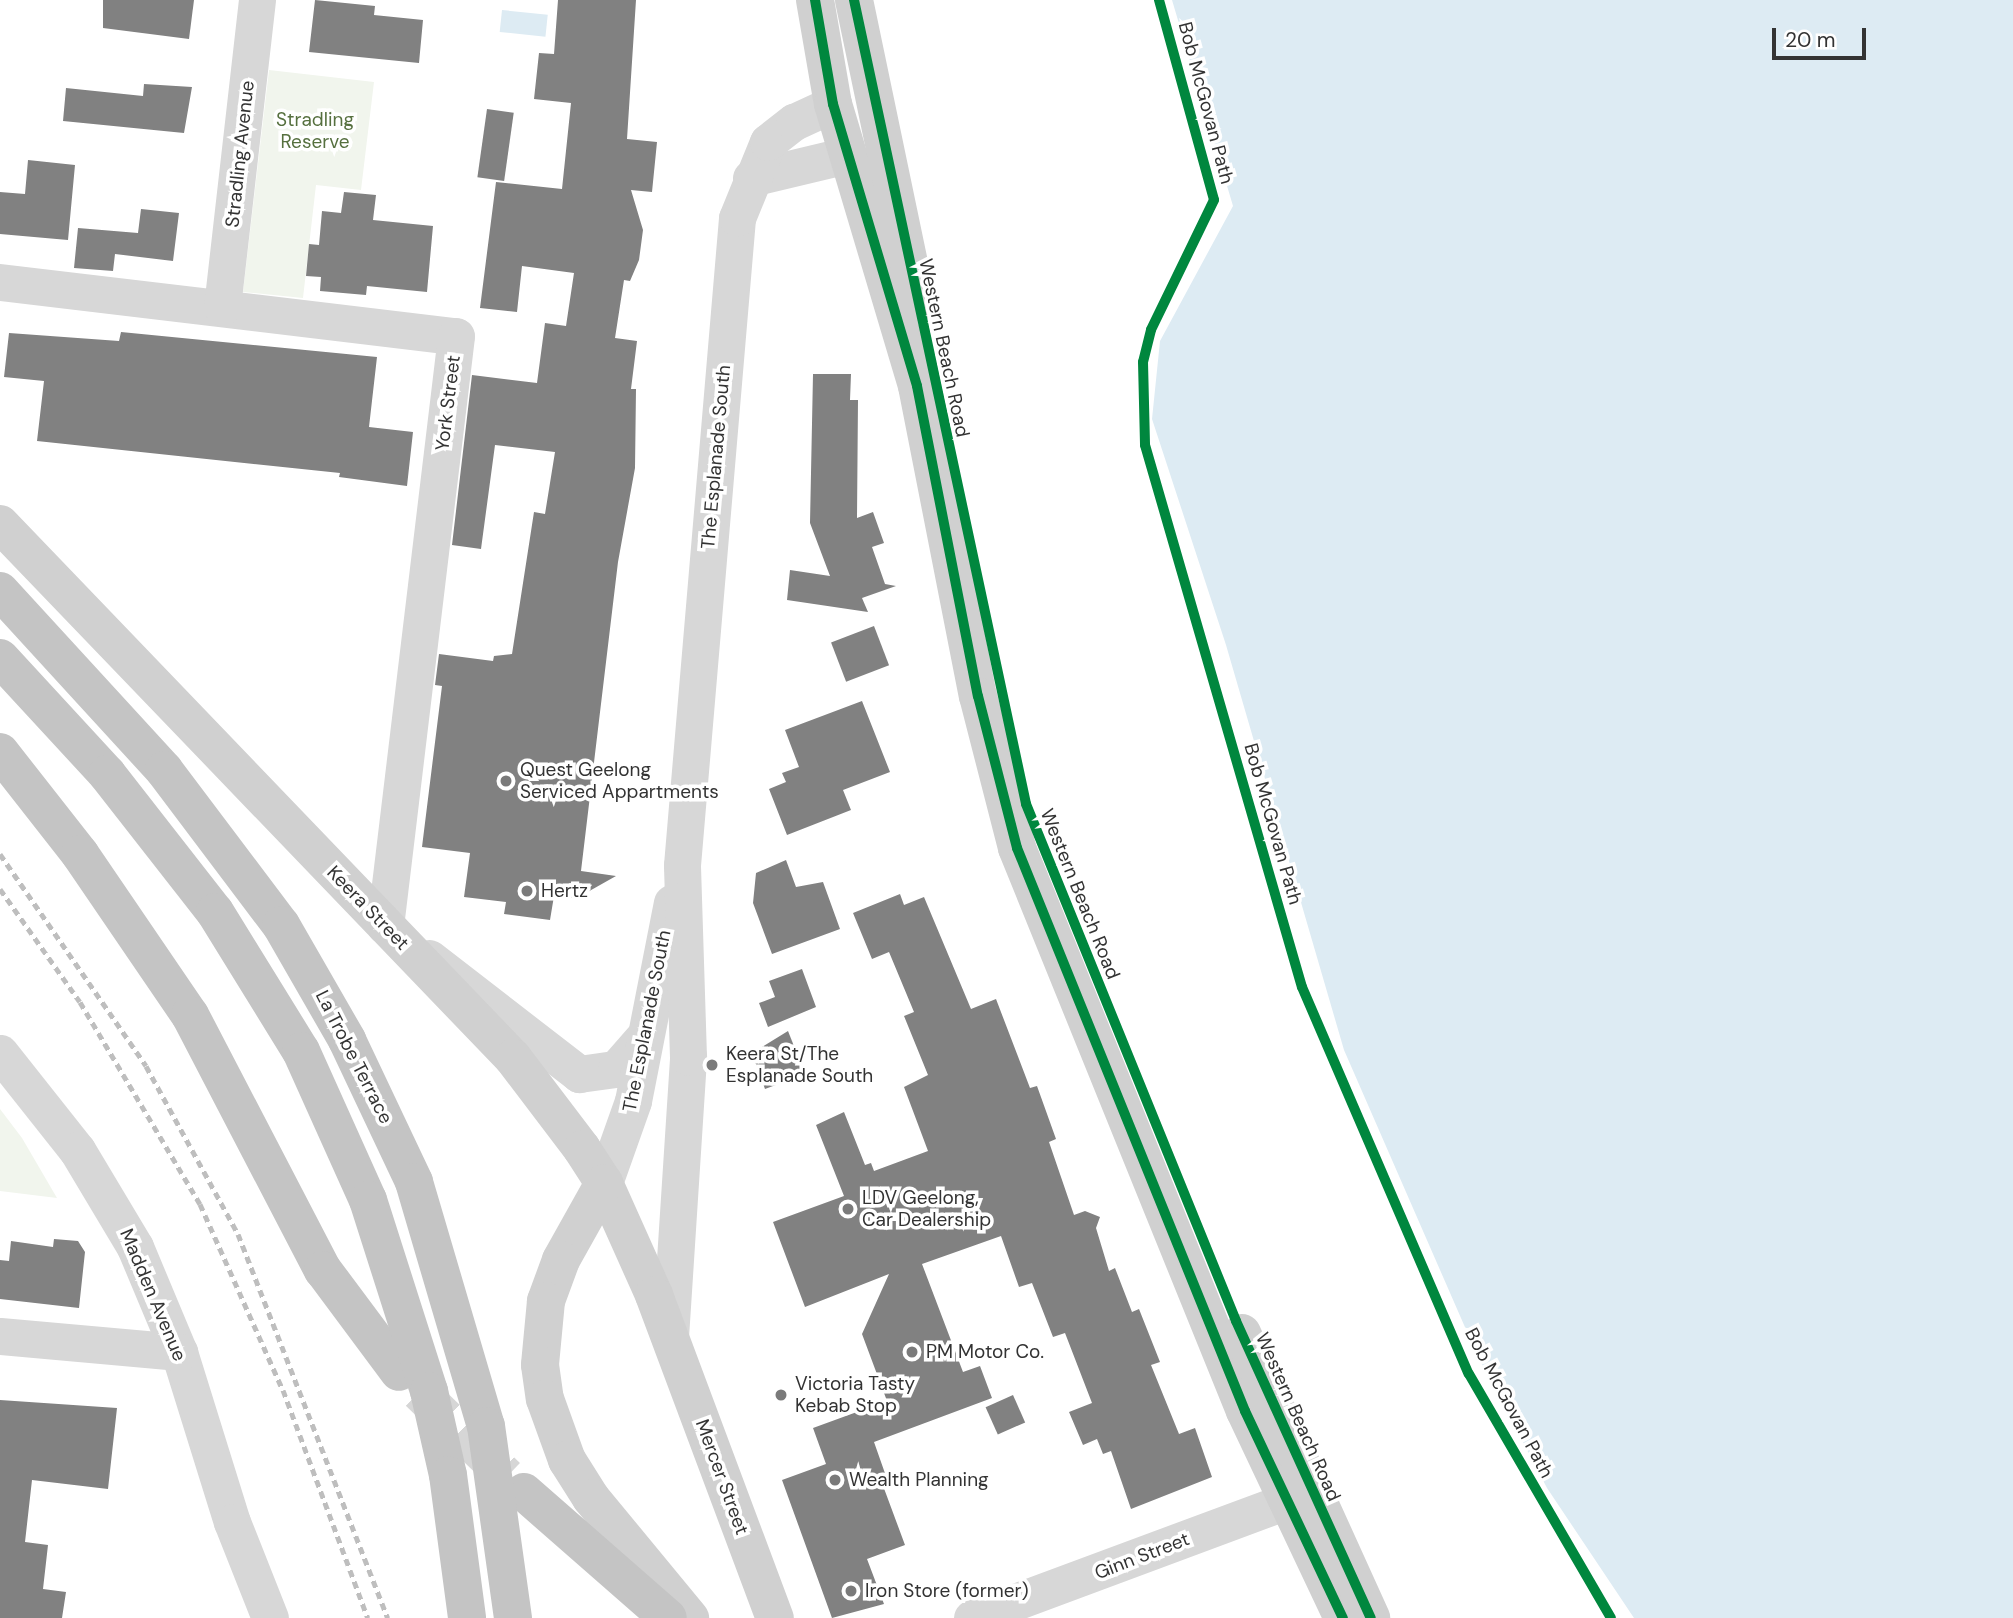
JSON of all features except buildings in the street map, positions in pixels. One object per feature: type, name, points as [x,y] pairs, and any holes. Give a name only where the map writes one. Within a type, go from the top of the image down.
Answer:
[{"type":"highway","name":"La Trobe Terrace","points":[[0,591],[164,770],[281,925],[347,1040],[414,1182],[486,1426],[513,1618]]},
{"type":"highway","points":[[0,658],[107,774],[215,912],[301,1051],[368,1200],[429,1391],[450,1488],[467,1618]]},
{"type":"highway","points":[[0,752],[80,854],[190,1015],[323,1270],[399,1372]]},
{"type":"highway","points":[[524,1492],[668,1618]]},
{"type":"street","name":"Stradling Avenue","points":[[222,307],[257,0]]},
{"type":"street","points":[[815,0],[833,104],[864,149]]},
{"type":"street","points":[[854,0],[873,104],[864,149]]},
{"type":"street","name":"The Esplanade South","points":[[670,1337],[688,1057],[682,865],[737,218],[751,178],[774,136],[833,104],[873,104]]},
{"type":"street","points":[[751,178],[864,149]]},
{"type":"street","name":"Western Beach Road","points":[[864,149],[917,386],[978,696],[1017,848],[1298,1497],[1343,1618]]},
{"type":"street","name":"York Street","points":[[0,282],[456,336],[388,928]]},
{"type":"street","name":"Keera Street","points":[[0,524],[513,1058],[604,1183],[670,1337]]},
{"type":"street","name":"The Esplanade South","points":[[682,865],[642,1039],[633,1101],[604,1183],[561,1260],[546,1301],[540,1364],[545,1399],[567,1461],[591,1498],[690,1618]]},
{"type":"street","points":[[388,928],[472,987],[579,1074],[616,1069],[642,1039]]},
{"type":"street","name":"Madden Avenue","points":[[0,1053],[110,1199],[179,1352],[263,1618]]},
{"type":"street","points":[[0,1336],[179,1352]]},
{"type":"street","name":"Mercer Street","points":[[670,1337],[775,1618]]},
{"type":"street","name":"Western Beach Road","points":[[1298,1497],[1371,1618]]},
{"type":"street","name":"Ginn Street","points":[[972,1618],[1298,1497]]},
{"type":"street","name":"Madden Avenue","points":[[248,1566],[270,1618]]},
{"type":"green space","name":"Stradling Reserve","points":[[269,70],[374,82],[361,190],[316,185],[303,298],[243,292]]},
{"type":"green space","points":[[0,1109],[22,1138],[57,1198],[0,1191]]},
{"type":"shaded area","points":[[1172,0],[2013,0],[2013,1618],[1634,1618],[1547,1488],[1478,1357],[1344,1050],[1226,645],[1152,419],[1160,341],[1233,206]]},
{"type":"shaded area","points":[[502,10],[548,15],[545,37],[500,32]]},
{"type":"tunnel","points":[[419,1392],[507,1477]]},
{"type":"railway","points":[[0,854],[146,1066],[238,1234],[388,1618]]},
{"type":"railway","points":[[0,889],[80,1002],[200,1204],[283,1390],[368,1618]]},
{"type":"cycle path","points":[[815,0],[833,104],[917,386],[978,696],[1017,848],[1245,1411],[1343,1618]]},
{"type":"cycle path","points":[[854,0],[1026,804],[1236,1321],[1371,1618]]},
{"type":"cycle path","name":"Bob McGovan Path","points":[[1159,0],[1214,200],[1151,330],[1143,362],[1145,445],[1302,987],[1469,1374],[1611,1618]]},
{"type":"place","name":"Quest Geelong Serviced Appartments","points":[[506,781]]},
{"type":"place","name":"Hertz","points":[[527,891]]},
{"type":"place","name":"Keera St/The Esplanade South","points":[[712,1065]]},
{"type":"place","name":"LDV Geelong, Car Dealership","points":[[848,1209]]},
{"type":"place","name":"PM Motor Co.","points":[[912,1352]]},
{"type":"place","name":"Victoria Tasty Kebab Stop","points":[[781,1395]]},
{"type":"place","name":"Wealth Planning","points":[[835,1480]]},
{"type":"place","name":"Iron Store (former)","points":[[851,1591]]}]
